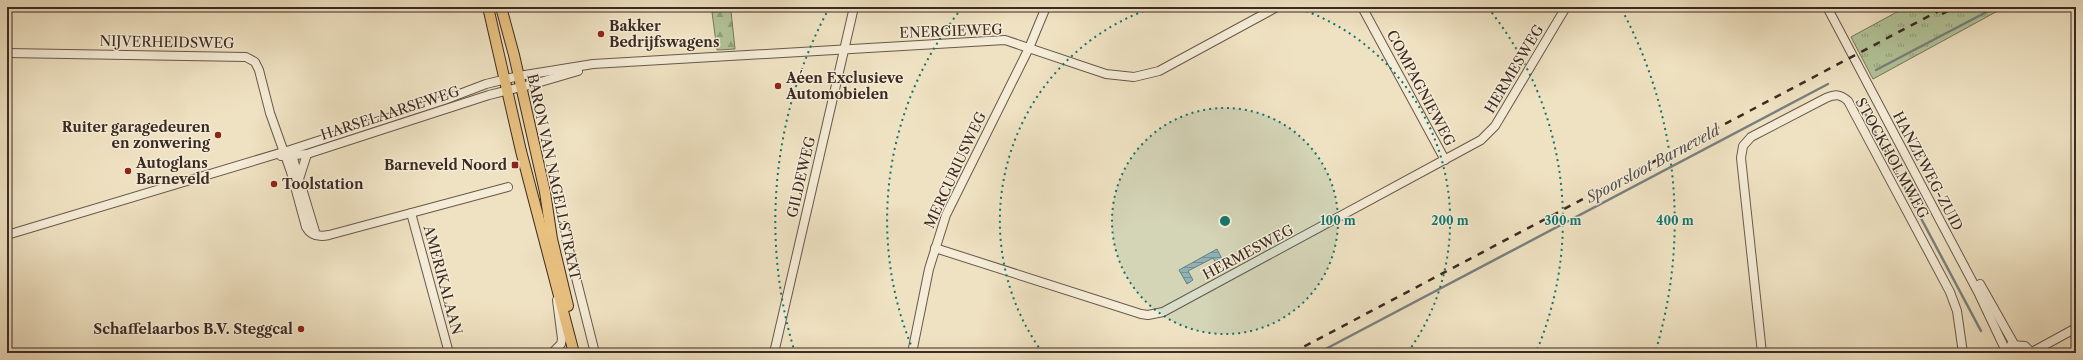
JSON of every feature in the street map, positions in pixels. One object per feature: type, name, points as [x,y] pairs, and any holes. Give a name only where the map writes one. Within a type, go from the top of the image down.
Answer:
[{"type":"main road","name":"BARON VAN NAGELLSTRAAT","points":[[488,7],[521,151],[557,291],[564,310],[574,353]]},
{"type":"main road","name":"BARON VAN NAGELLSTRAAT","points":[[501,7],[519,76],[545,192],[556,254],[579,353]]},
{"type":"street","name":"GILDEWEG","points":[[774,353],[854,7]]},
{"type":"street","name":"MERCURIUSWEG","points":[[912,353],[935,248],[946,215],[1029,48],[1046,7]]},
{"type":"street","name":"ENERGIEWEG","points":[[519,76],[593,64],[628,61],[1005,40],[1106,74],[1134,77],[1159,70],[1277,7]]},
{"type":"street","name":"COMPAGNIEWEG","points":[[1362,7],[1445,160]]},
{"type":"street","name":"HANZEWEG-ZUID","points":[[1827,7],[1979,294],[2004,351]]},
{"type":"street","name":"HANZEWEG-ZUID","points":[[1833,7],[1913,162],[2014,344]]},
{"type":"street","name":"HERMESWEG","points":[[935,248],[1141,314],[1155,314],[1163,312],[1481,140],[1495,126],[1565,8]]},
{"type":"street","name":"NIJVERHEIDSWEG","points":[[7,53],[246,57],[254,62],[259,70],[270,113],[288,153]]},
{"type":"street","name":"ENERGIEWEG","points":[[521,87],[574,72],[628,61]]},
{"type":"street","name":"HARSELAARSEWEG","points":[[7,235],[267,156],[288,153],[505,79],[519,76]]},
{"type":"street","name":"HARSELAARSEWEG","points":[[288,153],[307,154],[507,90],[521,87]]},
{"type":"street","name":"STOCKHOLMWEG","points":[[1762,353],[1741,158],[1743,146],[1752,137],[1836,94],[1842,96],[1848,101],[1950,292],[1957,311],[1963,353]]},
{"type":"street","points":[[288,153],[300,176],[316,235]]},
{"type":"street","points":[[288,153],[306,227],[310,232],[316,235]]},
{"type":"street","points":[[300,176],[307,154]]},
{"type":"street","name":"AMERIKALAAN","points":[[316,235],[329,235],[508,187]]},
{"type":"street","name":"AMERIKALAAN","points":[[411,214],[449,353]]},
{"type":"street","points":[[565,226],[566,238],[595,353]]},
{"type":"street","name":"BARON VAN NAGELLSTRAAT","points":[[552,353],[561,344],[562,338],[557,291]]},
{"type":"street","points":[[2004,351],[2014,344],[2024,346],[2032,353],[2076,328]]},
{"type":"green space","points":[[1906,7],[2005,7],[1873,79],[1851,37]]},
{"type":"green space","points":[[731,11],[735,49],[717,50],[712,12]]},
{"type":"water","points":[[1217,249],[1224,263],[1218,266],[1213,258],[1188,271],[1193,280],[1187,284],[1179,270]]},
{"type":"waterway","name":"Spoorsloot Barneveld","points":[[1876,70],[1996,7]]},
{"type":"waterway","name":"Spoorsloot Barneveld","points":[[1318,353],[1828,84]]},
{"type":"waterway","points":[[1865,113],[1981,331]]},
{"type":"railway","points":[[1292,353],[1946,7]]},
{"type":"railway","points":[[1942,14],[1956,7]]},
{"type":"place","name":"Bakker Bedrijfswagens","points":[[601,34]]},
{"type":"place","name":"Aéen Exclusieve Automobielen","points":[[778,86]]},
{"type":"place","name":"Ruiter garagedeuren en zonwering","points":[[218,135]]},
{"type":"place","name":"Barneveld Noord","points":[[515,165]]},
{"type":"place","name":"Autoglans Barneveld","points":[[128,171]]},
{"type":"place","name":"Toolstation","points":[[274,184]]},
{"type":"place","name":"Schaffelaarbos B.V. Steggcal","points":[[301,329]]}]
